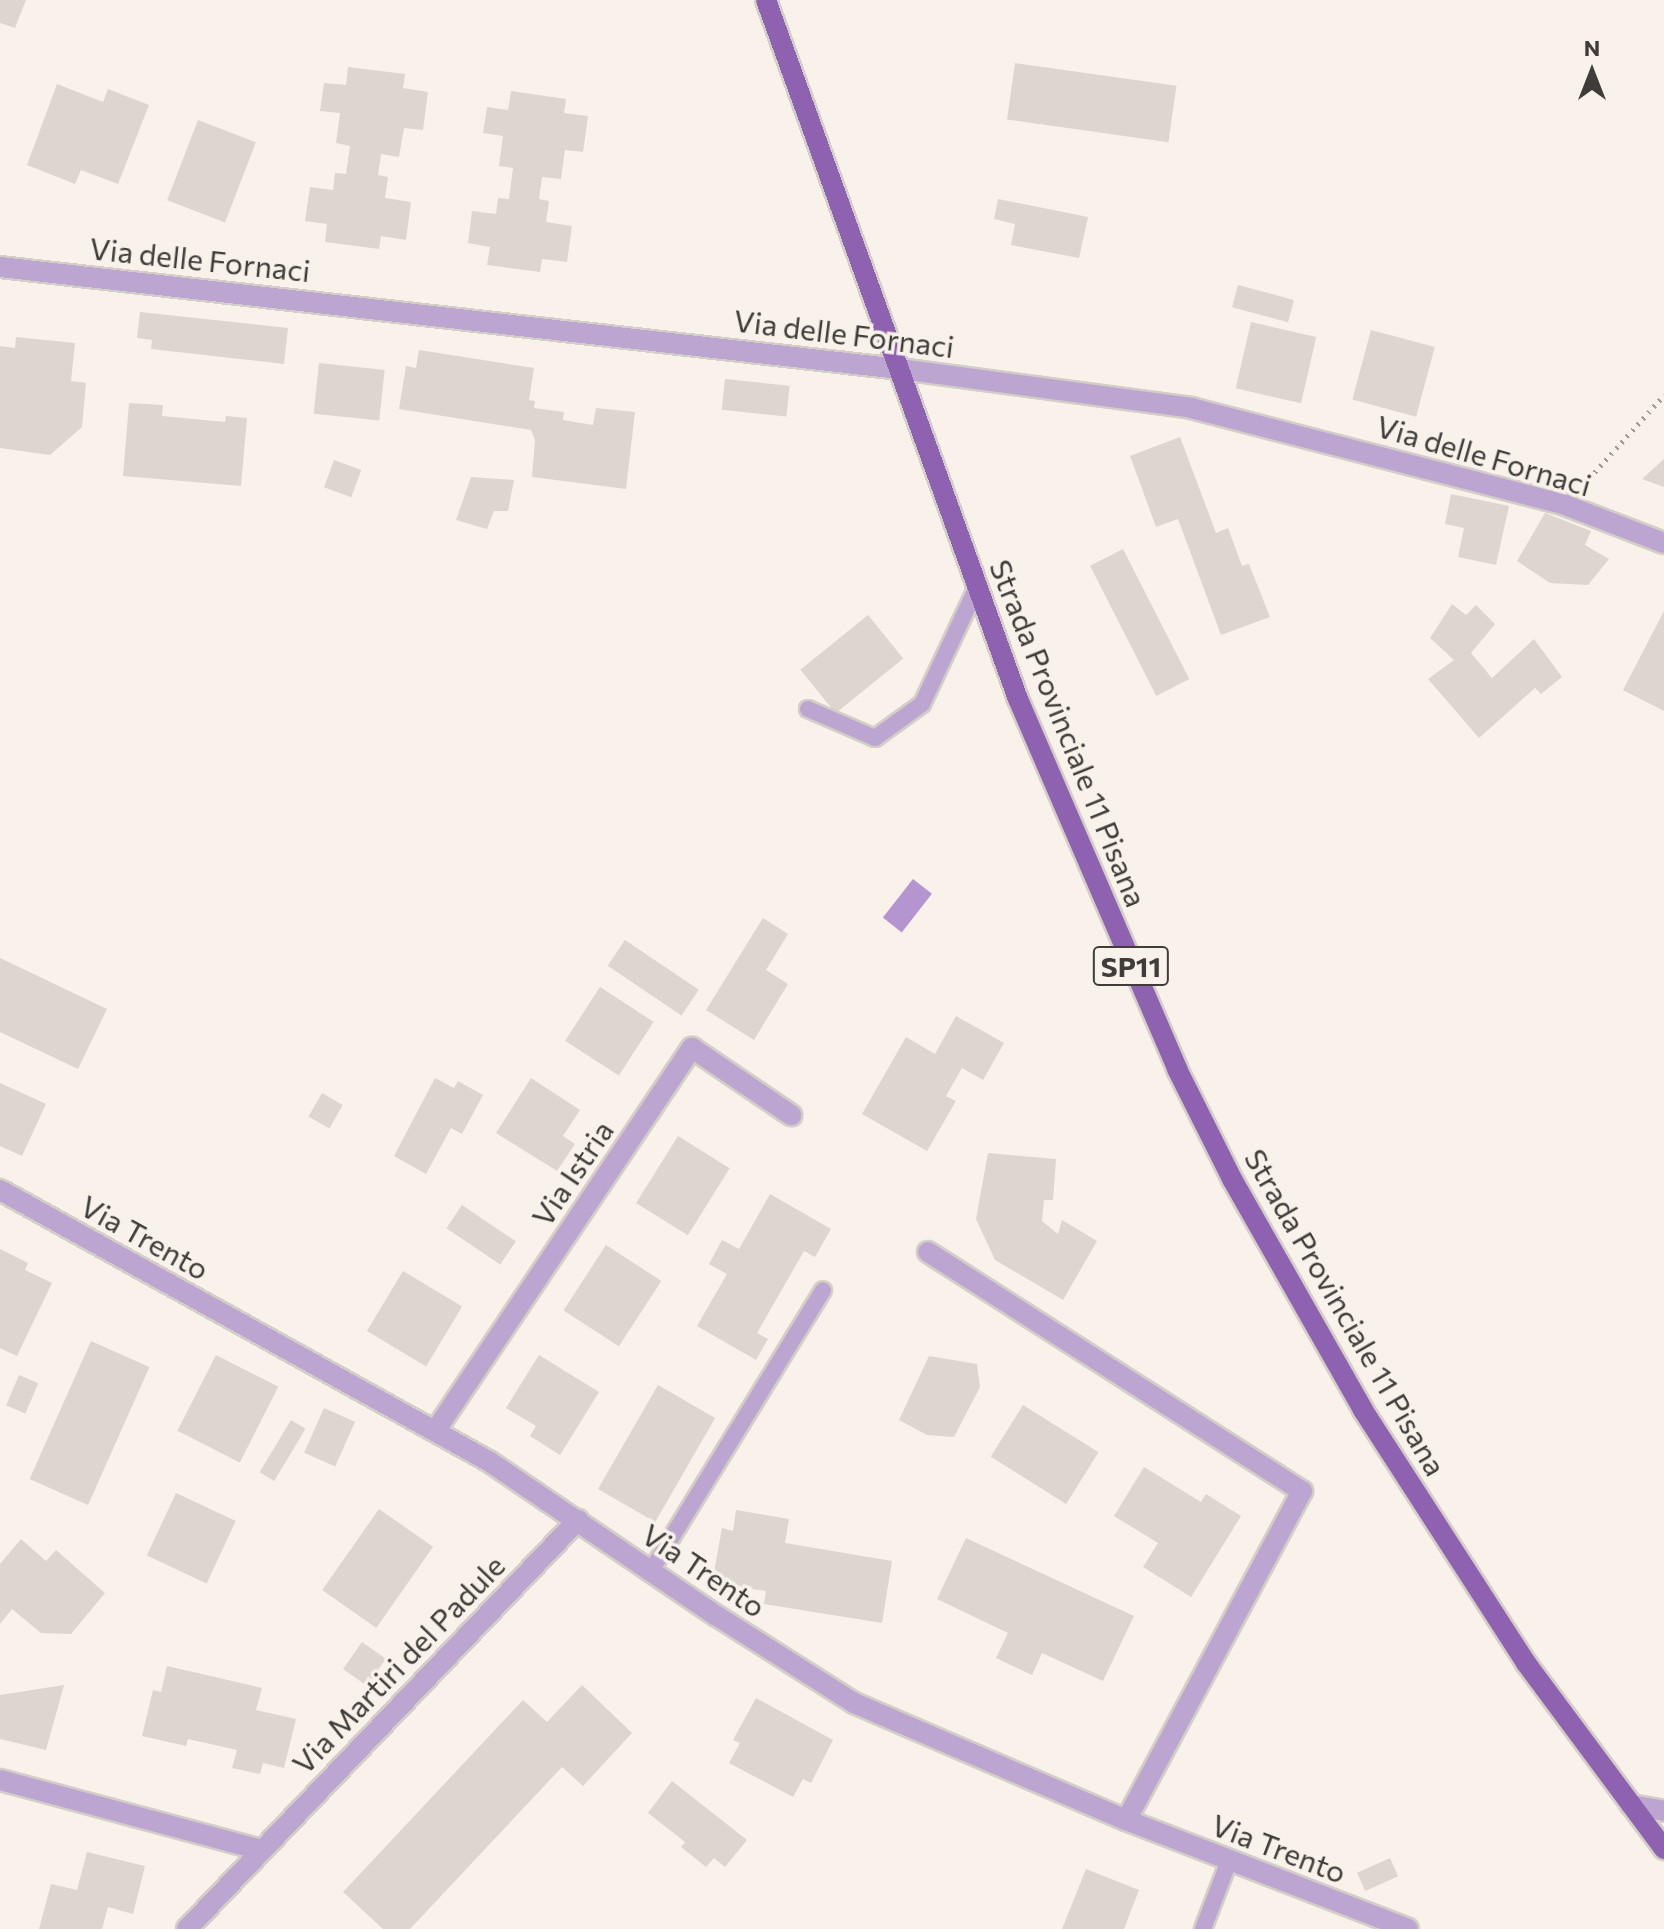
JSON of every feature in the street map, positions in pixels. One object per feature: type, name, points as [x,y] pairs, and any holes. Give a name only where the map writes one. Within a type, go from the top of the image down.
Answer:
[{"type":"main road","name":"Strada Provinciale 11 Pisana","points":[[766,0],[1018,699],[1128,959],[1232,1179],[1363,1410],[1526,1663],[1664,1849]]},
{"type":"street","name":"Via delle Fornaci","points":[[0,267],[900,369],[1191,408],[1565,505],[1664,543]]},
{"type":"street","name":"Via Istria","points":[[436,1430],[692,1048],[791,1115]]},
{"type":"street","name":"Via Trento","points":[[0,1190],[436,1430],[854,1703],[1126,1820],[1408,1929]]},
{"type":"street","points":[[928,1252],[1302,1491],[1126,1820]]},
{"type":"street","name":"Via Martiri del Padule","points":[[187,1929],[578,1520]]},
{"type":"street","points":[[0,1780],[262,1850]]},
{"type":"street","points":[[1631,1805],[1664,1811]]},
{"type":"lane","points":[[808,709],[875,738],[922,704],[976,589]]},
{"type":"lane","points":[[651,1571],[823,1290]]},
{"type":"lane","points":[[1203,1929],[1229,1861]]},
{"type":"path","points":[[1565,505],[1664,395]]},
{"type":"shaded area","points":[[913,879],[932,894],[902,932],[883,918]]},
{"type":"building","points":[[0,0],[26,0],[15,28],[0,23]]},
{"type":"building","points":[[1015,63],[1176,86],[1168,142],[1007,119]]},
{"type":"building","points":[[348,67],[405,74],[403,88],[428,92],[423,130],[404,128],[399,157],[381,154],[378,175],[388,177],[385,198],[411,202],[406,240],[381,236],[379,249],[325,242],[327,224],[305,221],[310,187],[333,190],[335,173],[346,174],[350,146],[336,143],[340,113],[320,111],[324,83],[346,85]]},
{"type":"building","points":[[57,84],[103,102],[108,89],[149,105],[118,184],[81,170],[75,184],[27,165]]},
{"type":"building","points":[[511,91],[566,99],[564,113],[588,116],[583,152],[565,150],[561,179],[542,177],[539,199],[549,201],[546,222],[572,226],[567,262],[542,259],[540,272],[487,265],[490,247],[468,243],[472,211],[496,214],[498,198],[509,199],[513,168],[499,166],[503,136],[483,133],[487,107],[508,110]]},
{"type":"building","points":[[198,120],[256,142],[225,223],[167,200]]},
{"type":"building","points":[[998,199],[1088,217],[1079,258],[1011,245],[1015,224],[994,219]]},
{"type":"building","points":[[1238,285],[1294,300],[1288,322],[1232,307]]},
{"type":"building","points":[[140,312],[288,328],[284,364],[151,349],[152,340],[137,338]]},
{"type":"building","points":[[1251,322],[1316,337],[1301,403],[1236,388]]},
{"type":"building","points":[[1371,330],[1435,347],[1416,417],[1352,400]]},
{"type":"building","points":[[16,337],[75,343],[71,381],[86,383],[82,427],[50,455],[0,448],[0,346],[15,348]]},
{"type":"building","points":[[419,350],[534,368],[529,400],[535,401],[534,408],[564,412],[563,420],[593,425],[596,408],[635,412],[626,489],[532,477],[535,440],[531,430],[399,409],[406,366],[416,368]]},
{"type":"building","points":[[319,363],[385,370],[379,421],[314,414]]},
{"type":"building","points":[[725,379],[790,386],[786,417],[722,410]]},
{"type":"building","points":[[129,403],[163,405],[162,416],[225,422],[226,416],[247,418],[241,486],[123,476]]},
{"type":"building","points":[[1180,437],[1216,533],[1228,528],[1242,566],[1249,564],[1270,617],[1221,635],[1178,519],[1156,527],[1130,456]]},
{"type":"building","points":[[1664,459],[1664,487],[1642,479]]},
{"type":"building","points":[[334,460],[361,470],[351,497],[324,487]]},
{"type":"building","points":[[471,477],[514,480],[508,511],[494,511],[487,529],[456,520]]},
{"type":"building","points":[[1451,494],[1509,506],[1496,565],[1458,557],[1464,528],[1445,524]]},
{"type":"building","points":[[1545,513],[1591,531],[1585,545],[1609,559],[1588,585],[1550,583],[1517,561]]},
{"type":"building","points":[[1123,549],[1189,679],[1156,696],[1090,566]]},
{"type":"building","points":[[1452,604],[1466,615],[1476,605],[1495,624],[1471,653],[1492,678],[1534,639],[1562,677],[1541,694],[1535,688],[1479,738],[1428,679],[1454,660],[1430,638]]},
{"type":"building","points":[[1664,611],[1664,711],[1623,690]]},
{"type":"building","points":[[868,615],[903,659],[836,713],[800,670]]},
{"type":"building","points":[[763,918],[788,934],[766,970],[788,984],[754,1040],[706,1010]]},
{"type":"building","points":[[625,940],[699,990],[681,1015],[608,966]]},
{"type":"building","points":[[0,958],[107,1009],[78,1069],[0,1032]]},
{"type":"building","points":[[600,987],[654,1022],[619,1076],[565,1041]]},
{"type":"building","points":[[956,1016],[1004,1043],[983,1080],[962,1068],[946,1096],[956,1101],[927,1151],[862,1114],[906,1037],[935,1054]]},
{"type":"building","points":[[435,1078],[454,1088],[458,1081],[483,1095],[462,1134],[451,1128],[426,1174],[394,1156]]},
{"type":"building","points":[[531,1078],[580,1110],[563,1136],[575,1144],[557,1171],[496,1133]]},
{"type":"building","points":[[0,1083],[46,1104],[22,1156],[0,1146]]},
{"type":"building","points":[[322,1093],[343,1105],[329,1128],[308,1116]]},
{"type":"building","points":[[678,1136],[730,1168],[688,1235],[636,1203]]},
{"type":"building","points":[[988,1153],[1056,1159],[1053,1200],[1044,1200],[1042,1221],[1058,1234],[1062,1220],[1097,1241],[1063,1300],[995,1260],[976,1219]]},
{"type":"building","points":[[770,1194],[831,1229],[815,1257],[804,1251],[757,1333],[768,1339],[756,1360],[697,1326],[727,1274],[709,1264],[722,1240],[739,1249]]},
{"type":"building","points":[[462,1205],[516,1241],[500,1265],[446,1228]]},
{"type":"building","points":[[606,1245],[661,1281],[619,1346],[564,1310]]},
{"type":"building","points":[[0,1249],[28,1263],[25,1270],[52,1283],[17,1356],[0,1348]]},
{"type":"building","points":[[403,1271],[462,1307],[426,1367],[367,1331]]},
{"type":"building","points":[[91,1341],[149,1367],[88,1505],[30,1479]]},
{"type":"building","points":[[216,1355],[278,1387],[240,1463],[177,1431]]},
{"type":"building","points":[[539,1355],[599,1392],[560,1455],[530,1436],[536,1426],[506,1408]]},
{"type":"building","points":[[929,1356],[977,1364],[980,1387],[954,1437],[927,1435],[899,1420]]},
{"type":"building","points":[[19,1375],[38,1383],[25,1414],[6,1405]]},
{"type":"building","points":[[658,1385],[715,1418],[655,1522],[598,1489]]},
{"type":"building","points":[[1023,1405],[1098,1452],[1066,1504],[991,1457]]},
{"type":"building","points":[[324,1408],[355,1422],[335,1467],[304,1453]]},
{"type":"building","points":[[291,1420],[306,1429],[274,1481],[260,1472]]},
{"type":"building","points":[[1144,1467],[1201,1502],[1206,1494],[1241,1516],[1191,1597],[1143,1567],[1158,1543],[1114,1516]]},
{"type":"building","points":[[176,1493],[236,1521],[207,1583],[147,1556]]},
{"type":"building","points":[[379,1509],[433,1547],[376,1628],[322,1590]]},
{"type":"building","points":[[736,1510],[789,1519],[785,1543],[892,1561],[882,1623],[764,1604],[766,1591],[712,1583],[722,1528],[733,1531]]},
{"type":"building","points":[[966,1538],[1134,1616],[1103,1681],[1042,1653],[1032,1675],[996,1658],[1008,1633],[937,1599]]},
{"type":"building","points":[[21,1539],[46,1561],[56,1550],[105,1593],[71,1634],[41,1633],[12,1609],[0,1624],[0,1564]]},
{"type":"building","points":[[362,1642],[386,1659],[367,1686],[343,1669]]},
{"type":"building","points":[[167,1666],[262,1688],[256,1710],[296,1719],[284,1768],[263,1763],[260,1774],[232,1768],[237,1750],[188,1739],[186,1746],[142,1736],[153,1690],[161,1692]]},
{"type":"building","points":[[64,1685],[46,1750],[0,1739],[0,1695]]},
{"type":"building","points":[[582,1685],[632,1733],[583,1786],[562,1767],[410,1929],[383,1929],[343,1892],[523,1700],[547,1722]]},
{"type":"building","points":[[756,1698],[833,1740],[811,1783],[803,1779],[793,1797],[729,1763],[740,1743],[733,1740]]},
{"type":"building","points":[[672,1781],[747,1840],[725,1867],[714,1858],[706,1867],[681,1847],[685,1842],[648,1813]]},
{"type":"building","points":[[87,1852],[145,1866],[133,1914],[108,1907],[102,1929],[39,1929],[51,1884],[77,1890]]},
{"type":"building","points":[[1390,1858],[1398,1876],[1365,1891],[1357,1873]]},
{"type":"building","points":[[1086,1869],[1139,1890],[1124,1929],[1062,1929]]}]
